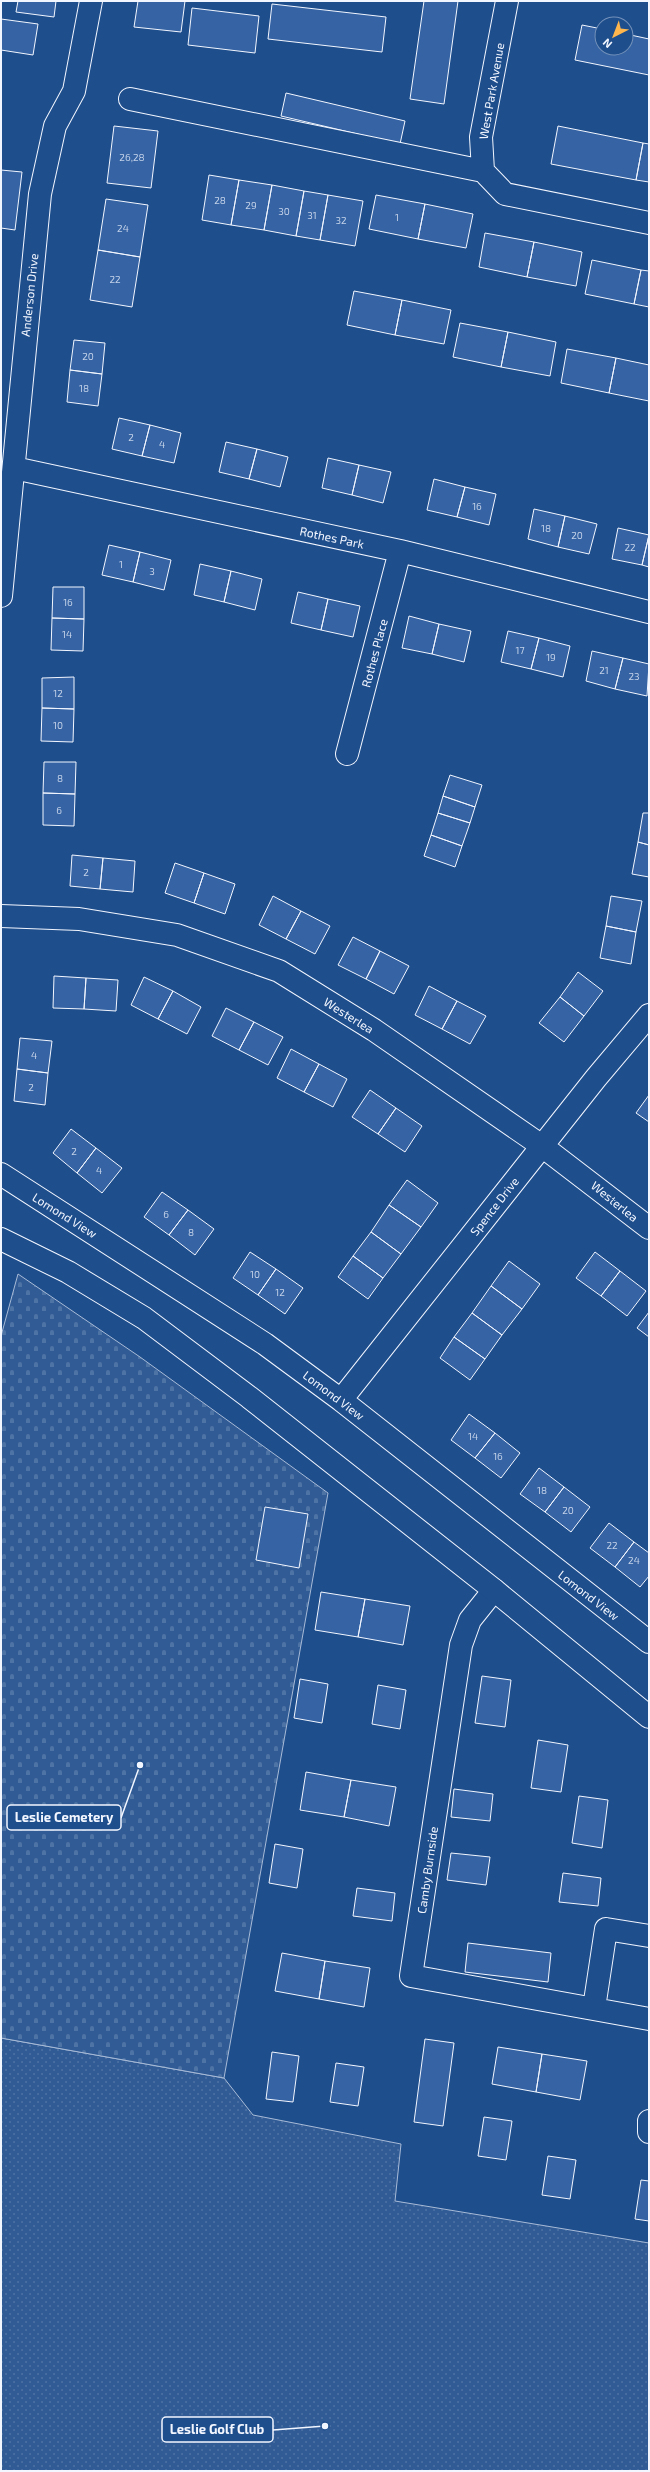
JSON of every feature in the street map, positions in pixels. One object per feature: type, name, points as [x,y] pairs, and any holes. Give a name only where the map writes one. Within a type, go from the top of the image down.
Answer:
[{"type":"street","name":"Anderson Drive","points":[[1,596],[10,459],[40,194],[55,126],[74,91],[91,1]]},
{"type":"street","name":"West Park Avenue","points":[[483,171],[481,137],[507,1]]},
{"type":"street","points":[[130,99],[483,171],[505,194],[649,223]]},
{"type":"street","name":"Rothes Park","points":[[10,459],[400,551],[649,612]]},
{"type":"street","name":"Rothes Place","points":[[347,754],[400,551]]},
{"type":"street","name":"Westerlea","points":[[1,916],[80,918],[177,935],[279,971],[374,1030],[542,1146],[649,1228]]},
{"type":"street","name":"Spence Drive","points":[[341,1400],[542,1146],[649,1015]]},
{"type":"street","name":"Lomond View","points":[[1,1174],[231,1321],[341,1400],[649,1642]]},
{"type":"street","points":[[1,1239],[68,1272],[144,1318],[249,1397],[494,1590],[649,1717]]},
{"type":"street","name":"Camby Burnside","points":[[494,1590],[470,1620],[460,1645],[411,1976],[649,2019]]},
{"type":"street","points":[[594,2008],[606,1929],[649,1936]]},
{"type":"street","points":[[649,2121],[649,2132]]},
{"type":"green space","points":[[18,1274],[140,1357],[328,1493],[224,2078],[1,2038],[1,1336]]},
{"type":"green space","points":[[1,2038],[224,2078],[253,2115],[401,2144],[395,2201],[649,2243],[649,2471],[1,2471]]},
{"type":"building","points":[[18,1],[56,1],[54,17],[16,12]]},
{"type":"building","points":[[138,1],[185,1],[181,32],[134,27]]},
{"type":"building","points":[[424,1],[458,1],[444,104],[410,99]]},
{"type":"building","points":[[272,4],[386,17],[382,52],[268,39]]},
{"type":"building","points":[[192,8],[259,16],[255,53],[188,45]]},
{"type":"building","points":[[1,19],[38,24],[33,55],[1,50]]},
{"type":"building","points":[[582,25],[594,27],[594,56],[634,56],[634,36],[649,39],[649,75],[575,60]]},
{"type":"building","points":[[286,93],[405,121],[400,144],[281,116]]},
{"type":"building","points":[[114,126],[158,131],[151,188],[107,183]]},
{"type":"building","points":[[558,126],[643,143],[636,180],[551,164]]},
{"type":"building","points":[[643,143],[649,144],[649,182],[636,180]]},
{"type":"building","points":[[1,170],[22,172],[15,230],[1,228]]},
{"type":"building","points":[[209,175],[239,180],[231,225],[202,220]]},
{"type":"building","points":[[239,180],[272,185],[264,230],[231,225]]},
{"type":"building","points":[[272,185],[304,191],[296,236],[264,230]]},
{"type":"building","points":[[304,191],[328,195],[320,240],[296,236]]},
{"type":"building","points":[[328,195],[363,201],[355,246],[320,240]]},
{"type":"building","points":[[376,195],[425,204],[418,239],[369,229]]},
{"type":"building","points":[[106,199],[148,205],[140,257],[98,250]]},
{"type":"building","points":[[425,204],[473,214],[466,248],[418,239]]},
{"type":"building","points":[[485,233],[534,242],[527,277],[479,267]]},
{"type":"building","points":[[534,242],[582,252],[576,286],[527,277]]},
{"type":"building","points":[[98,250],[140,257],[132,307],[90,300]]},
{"type":"building","points":[[592,260],[641,270],[634,304],[585,294]]},
{"type":"building","points":[[641,270],[649,271],[649,307],[634,304]]},
{"type":"building","points":[[354,291],[402,300],[395,335],[347,325]]},
{"type":"building","points":[[402,300],[451,310],[444,344],[395,335]]},
{"type":"building","points":[[460,323],[508,332],[501,367],[453,357]]},
{"type":"building","points":[[508,332],[556,342],[550,376],[501,367]]},
{"type":"building","points":[[74,340],[105,343],[102,374],[70,370]]},
{"type":"building","points":[[567,349],[616,358],[609,393],[561,383]]},
{"type":"building","points":[[616,358],[649,365],[649,401],[609,393]]},
{"type":"building","points":[[70,370],[102,374],[98,406],[67,402]]},
{"type":"building","points":[[119,418],[150,425],[142,456],[112,449]]},
{"type":"building","points":[[150,425],[181,433],[174,463],[142,456]]},
{"type":"building","points":[[226,442],[257,449],[249,479],[219,472]]},
{"type":"building","points":[[257,449],[288,457],[280,487],[249,479]]},
{"type":"building","points":[[328,458],[359,465],[352,495],[322,488]]},
{"type":"building","points":[[359,465],[391,472],[383,503],[352,495]]},
{"type":"building","points":[[434,479],[465,487],[457,517],[427,510]]},
{"type":"building","points":[[465,487],[496,494],[489,525],[457,517]]},
{"type":"building","points":[[534,509],[565,516],[558,547],[528,539]]},
{"type":"building","points":[[565,516],[597,524],[589,554],[558,547]]},
{"type":"building","points":[[618,528],[649,535],[642,565],[612,559]]},
{"type":"building","points":[[649,535],[649,567],[642,565]]},
{"type":"building","points":[[109,545],[140,552],[133,582],[102,575]]},
{"type":"building","points":[[140,552],[171,560],[164,590],[133,582]]},
{"type":"building","points":[[200,564],[231,571],[224,602],[194,595]]},
{"type":"building","points":[[231,571],[262,579],[255,610],[224,602]]},
{"type":"building","points":[[53,587],[84,587],[84,619],[52,618]]},
{"type":"building","points":[[298,592],[328,599],[321,630],[291,623]]},
{"type":"building","points":[[328,599],[360,606],[353,637],[321,630]]},
{"type":"building","points":[[409,616],[439,624],[432,654],[402,648]]},
{"type":"building","points":[[52,618],[84,619],[83,651],[51,650]]},
{"type":"building","points":[[439,624],[471,631],[464,662],[432,654]]},
{"type":"building","points":[[508,631],[539,638],[531,669],[501,662]]},
{"type":"building","points":[[539,638],[570,646],[563,677],[531,669]]},
{"type":"building","points":[[592,651],[623,658],[615,689],[586,681]]},
{"type":"building","points":[[623,658],[649,664],[647,696],[615,689]]},
{"type":"building","points":[[74,677],[74,709],[42,708],[42,678]]},
{"type":"building","points":[[42,708],[74,709],[73,742],[41,741]]},
{"type":"building","points":[[44,762],[76,762],[75,794],[43,793]]},
{"type":"building","points":[[450,775],[482,785],[475,807],[443,796]]},
{"type":"building","points":[[43,793],[75,794],[74,826],[43,825]]},
{"type":"building","points":[[443,796],[475,807],[470,823],[438,813]]},
{"type":"building","points":[[438,813],[470,823],[462,846],[431,835]]},
{"type":"building","points":[[643,813],[649,813],[649,845],[638,842]]},
{"type":"building","points":[[431,835],[462,846],[455,867],[424,856]]},
{"type":"building","points":[[638,842],[649,845],[649,877],[632,874]]},
{"type":"building","points":[[72,855],[103,858],[100,889],[70,886]]},
{"type":"building","points":[[103,858],[135,861],[133,892],[100,889]]},
{"type":"building","points":[[175,863],[204,873],[194,903],[165,893]]},
{"type":"building","points":[[204,873],[235,884],[225,914],[194,903]]},
{"type":"building","points":[[273,896],[301,911],[286,939],[259,925]]},
{"type":"building","points":[[611,896],[642,901],[636,932],[606,926]]},
{"type":"building","points":[[301,911],[330,926],[315,954],[286,939]]},
{"type":"building","points":[[606,926],[636,932],[631,964],[600,958]]},
{"type":"building","points":[[353,937],[380,951],[366,979],[338,965]]},
{"type":"building","points":[[380,951],[409,966],[394,994],[366,979]]},
{"type":"building","points":[[578,972],[603,991],[584,1016],[560,997]]},
{"type":"building","points":[[54,976],[86,978],[84,1009],[53,1008]]},
{"type":"building","points":[[144,977],[173,991],[158,1019],[131,1005]]},
{"type":"building","points":[[86,978],[118,980],[116,1011],[84,1009]]},
{"type":"building","points":[[429,986],[457,1001],[442,1029],[415,1015]]},
{"type":"building","points":[[173,991],[201,1007],[187,1034],[158,1019]]},
{"type":"building","points":[[560,997],[584,1016],[564,1042],[539,1023]]},
{"type":"building","points":[[457,1001],[486,1016],[470,1044],[442,1029]]},
{"type":"building","points":[[226,1008],[254,1022],[239,1050],[212,1036]]},
{"type":"building","points":[[254,1022],[283,1037],[268,1065],[239,1050]]},
{"type":"building","points":[[20,1038],[52,1041],[48,1073],[17,1069]]},
{"type":"building","points":[[291,1049],[319,1064],[304,1092],[277,1078]]},
{"type":"building","points":[[319,1064],[347,1079],[333,1107],[304,1092]]},
{"type":"building","points":[[17,1069],[48,1073],[45,1105],[14,1101]]},
{"type":"building","points":[[370,1090],[396,1108],[378,1134],[352,1117]]},
{"type":"building","points":[[649,1095],[649,1122],[636,1113]]},
{"type":"building","points":[[396,1108],[422,1126],[405,1152],[378,1134]]},
{"type":"building","points":[[71,1129],[96,1148],[77,1173],[53,1153]]},
{"type":"building","points":[[96,1148],[122,1168],[102,1193],[77,1173]]},
{"type":"building","points":[[407,1180],[438,1203],[421,1227],[389,1205]]},
{"type":"building","points":[[162,1192],[188,1210],[169,1235],[144,1217]]},
{"type":"building","points":[[389,1205],[421,1227],[401,1254],[371,1232]]},
{"type":"building","points":[[188,1210],[214,1229],[195,1255],[169,1235]]},
{"type":"building","points":[[371,1232],[401,1254],[383,1278],[353,1256]]},
{"type":"building","points":[[250,1252],[276,1269],[258,1295],[233,1278]]},
{"type":"building","points":[[595,1252],[620,1271],[601,1296],[576,1278]]},
{"type":"building","points":[[353,1256],[383,1278],[368,1299],[338,1277]]},
{"type":"building","points":[[509,1261],[540,1284],[522,1309],[491,1286]]},
{"type":"building","points":[[276,1269],[303,1288],[285,1314],[258,1295]]},
{"type":"building","points":[[620,1271],[646,1291],[627,1316],[601,1296]]},
{"type":"building","points":[[491,1286],[522,1309],[502,1335],[472,1313]]},
{"type":"building","points":[[649,1312],[649,1337],[637,1328]]},
{"type":"building","points":[[472,1313],[502,1335],[485,1359],[454,1337]]},
{"type":"building","points":[[454,1337],[485,1359],[470,1380],[440,1358]]},
{"type":"building","points":[[469,1414],[495,1433],[475,1458],[451,1440]]},
{"type":"building","points":[[495,1433],[520,1453],[501,1478],[475,1458]]},
{"type":"building","points":[[539,1468],[564,1487],[545,1512],[520,1494]]},
{"type":"building","points":[[564,1487],[590,1507],[571,1532],[545,1512]]},
{"type":"building","points":[[265,1507],[308,1514],[299,1568],[256,1560]]},
{"type":"building","points":[[609,1523],[634,1542],[615,1567],[590,1548]]},
{"type":"building","points":[[634,1542],[649,1553],[649,1576],[640,1587],[615,1567]]},
{"type":"building","points":[[321,1592],[365,1599],[358,1637],[315,1630]]},
{"type":"building","points":[[365,1599],[410,1606],[403,1645],[358,1637]]},
{"type":"building","points":[[482,1676],[511,1680],[505,1727],[475,1723]]},
{"type":"building","points":[[300,1679],[328,1684],[322,1723],[294,1718]]},
{"type":"building","points":[[378,1685],[406,1690],[400,1729],[372,1724]]},
{"type":"building","points":[[538,1740],[568,1745],[561,1792],[531,1788]]},
{"type":"building","points":[[306,1772],[351,1780],[344,1817],[300,1810]]},
{"type":"building","points":[[351,1780],[396,1787],[389,1826],[344,1817]]},
{"type":"building","points":[[454,1789],[493,1794],[490,1821],[451,1817]]},
{"type":"building","points":[[579,1796],[608,1800],[602,1848],[572,1843]]},
{"type":"building","points":[[275,1844],[303,1849],[297,1888],[269,1883]]},
{"type":"building","points":[[451,1853],[490,1857],[486,1885],[447,1880]]},
{"type":"building","points":[[563,1873],[601,1878],[598,1906],[559,1902]]},
{"type":"building","points":[[357,1888],[395,1893],[392,1921],[353,1916]]},
{"type":"building","points":[[468,1943],[551,1953],[548,1982],[465,1972]]},
{"type":"building","points":[[282,1953],[325,1961],[319,1999],[275,1991]]},
{"type":"building","points":[[325,1961],[370,1968],[364,2007],[319,1999]]},
{"type":"building","points":[[425,2039],[454,2043],[443,2126],[414,2122]]},
{"type":"building","points":[[498,2047],[542,2054],[536,2092],[492,2084]]},
{"type":"building","points":[[272,2052],[299,2056],[293,2102],[266,2099]]},
{"type":"building","points":[[542,2054],[587,2061],[580,2100],[536,2092]]},
{"type":"building","points":[[336,2063],[364,2067],[358,2106],[330,2102]]},
{"type":"building","points":[[484,2117],[512,2121],[506,2160],[478,2156]]},
{"type":"building","points":[[548,2156],[576,2160],[570,2199],[542,2195]]},
{"type":"building","points":[[641,2180],[649,2181],[649,2221],[635,2219]]},
{"type":"place","name":"Leslie Cemetery","points":[[140,1765]]},
{"type":"place","name":"Leslie Golf Club","points":[[325,2426]]}]
